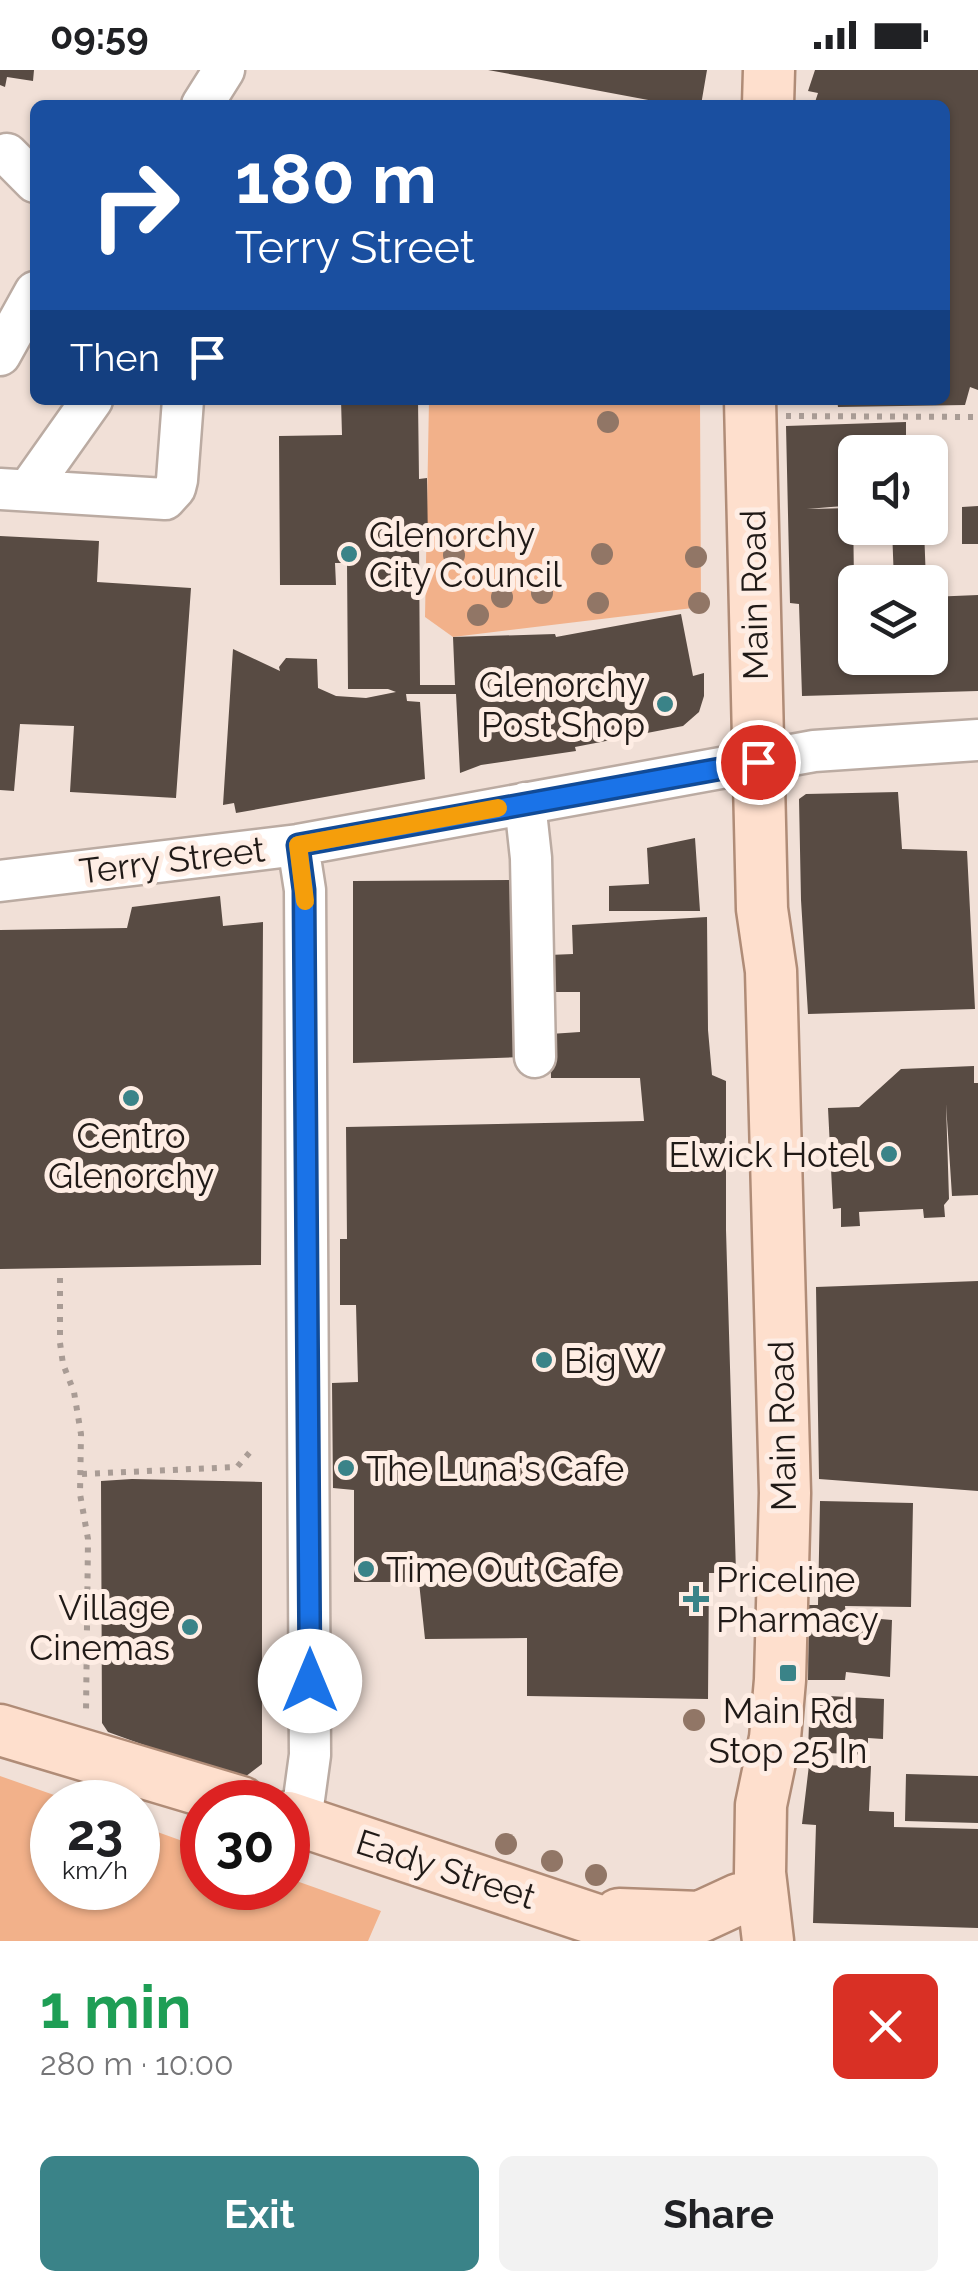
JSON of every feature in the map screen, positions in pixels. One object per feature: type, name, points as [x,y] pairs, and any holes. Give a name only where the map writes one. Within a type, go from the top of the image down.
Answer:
[{"type":"main road","points":[[746,100],[747,70]]},
{"type":"main road","points":[[768,100],[770,70]]},
{"type":"main road","name":"Main Road","points":[[750,406],[762,909],[771,971],[784,1454],[782,1612],[775,1738],[761,1805],[760,1873],[768,1941]]},
{"type":"main road","name":"Main Road","points":[[740,1920],[745,1754],[758,1612],[762,1492],[752,1134],[752,952],[762,909]]},
{"type":"main road","points":[[16,1736],[180,1784]]},
{"type":"main road","points":[[16,1736],[180,1810]]},
{"type":"main road","points":[[775,1738],[774,1866],[778,1895],[794,1941]]},
{"type":"main road","name":"Eady Street","points":[[310,1835],[556,1924],[660,1941]]},
{"type":"main road","points":[[556,1924],[709,1914],[740,1920]]},
{"type":"street","points":[[205,100],[224,70]]},
{"type":"street","points":[[0,355],[30,301]]},
{"type":"street","points":[[0,364],[30,328]]},
{"type":"street","points":[[15,489],[88,405]]},
{"type":"street","points":[[15,489],[166,499],[175,488],[184,405]]},
{"type":"street","name":"Terry Street","points":[[0,882],[298,845],[814,751],[978,740]]},
{"type":"street","points":[[525,803],[531,858],[535,1057]]},
{"type":"street","points":[[298,845],[304,890],[310,1587],[310,1755],[304,1780]]},
{"type":"path","points":[[750,406],[782,416],[978,417]]},
{"type":"path","points":[[60,1278],[60,1343],[81,1434],[80,1494],[88,1539],[86,1713]]},
{"type":"path","points":[[82,1474],[237,1467],[252,1451]]},
{"type":"shaded area","points":[[429,405],[700,405],[701,607],[453,637],[425,617]]},
{"type":"shaded area","points":[[0,1776],[30,1787],[30,1910],[160,1910],[160,1833],[180,1840],[180,1910],[310,1910],[310,1886],[381,1911],[368,1941],[0,1941]]},
{"type":"building","points":[[0,70],[34,70],[33,81],[7,77],[5,87],[0,85]]},
{"type":"building","points":[[488,70],[707,70],[702,100],[648,100]]},
{"type":"building","points":[[815,70],[978,70],[978,390],[970,387],[965,405],[838,407],[838,405],[950,405],[950,100],[816,100],[818,93],[808,91]]},
{"type":"building","points":[[341,405],[418,405],[419,479],[427,478],[428,544],[419,544],[420,685],[455,685],[453,637],[556,637],[681,614],[693,676],[704,673],[699,712],[683,726],[575,747],[576,751],[481,765],[460,773],[456,694],[406,694],[407,701],[420,702],[425,779],[236,813],[234,803],[223,805],[233,649],[280,671],[286,658],[317,659],[318,688],[336,696],[366,698],[396,692],[348,689],[347,563],[335,563],[336,585],[280,585],[279,436],[342,435]]},
{"type":"building","points":[[906,422],[906,435],[838,435],[838,506],[807,509],[838,508],[838,545],[853,545],[854,565],[838,565],[838,675],[948,675],[948,596],[978,595],[978,691],[802,696],[799,604],[790,603],[786,426]]},
{"type":"building","points":[[978,506],[978,544],[962,544],[962,507]]},
{"type":"building","points":[[0,536],[99,541],[97,582],[191,588],[176,798],[70,792],[74,726],[20,724],[14,791],[0,790]]},
{"type":"building","points":[[893,545],[925,545],[925,565],[893,565]]},
{"type":"building","points":[[898,792],[902,849],[967,851],[975,1009],[808,1014],[799,799],[806,794]]},
{"type":"building","points":[[695,838],[700,911],[609,911],[609,886],[649,884],[647,848]]},
{"type":"building","points":[[515,880],[523,1057],[353,1063],[353,881]]},
{"type":"building","name":"Centro Glenorchy","points":[[220,896],[223,926],[263,922],[261,1265],[0,1269],[0,930],[127,928],[132,907]]},
{"type":"building","name":"Big W","points":[[707,917],[712,1075],[726,1081],[726,1230],[736,1573],[709,1573],[708,1699],[527,1696],[527,1638],[425,1639],[419,1582],[354,1582],[354,1490],[333,1488],[332,1383],[358,1382],[356,1305],[340,1305],[340,1239],[347,1239],[346,1127],[644,1121],[640,1078],[551,1078],[550,1034],[580,1032],[580,992],[550,992],[549,955],[573,954],[572,925]]},
{"type":"building","name":"Elwick Hotel","points":[[974,1066],[974,1083],[978,1083],[978,1195],[952,1196],[946,1104],[949,1199],[944,1205],[945,1217],[924,1218],[923,1209],[859,1212],[860,1226],[841,1227],[841,1208],[833,1209],[828,1108],[859,1107],[901,1069]]},
{"type":"building","points":[[978,1281],[978,1491],[819,1479],[816,1287]]},
{"type":"building","name":"Village Cinemas","points":[[101,1481],[262,1482],[262,1764],[241,1780],[108,1732],[102,1723]]},
{"type":"building","points":[[820,1501],[913,1503],[911,1607],[845,1606],[846,1616],[892,1620],[890,1677],[846,1672],[845,1680],[808,1680],[809,1605],[818,1605]]},
{"type":"building","points":[[810,1695],[884,1699],[883,1739],[868,1738],[868,1755],[808,1752]]},
{"type":"building","points":[[809,1765],[871,1766],[869,1811],[894,1812],[894,1827],[978,1829],[978,1928],[813,1923],[816,1825],[802,1824]]},
{"type":"building","points":[[906,1774],[978,1776],[978,1823],[905,1821]]},
{"type":"slow traffic","points":[[305,901],[298,845],[498,808]]},
{"type":"place","name":"Glenorchy City Council","points":[[349,554]]},
{"type":"place","name":"Glenorchy Post Shop","points":[[665,704]]},
{"type":"place","name":"Centro Glenorchy","points":[[131,1098]]},
{"type":"place","name":"Elwick Hotel","points":[[889,1154]]},
{"type":"place","name":"Big W","points":[[544,1360]]},
{"type":"place","name":"The Luna's Cafe","points":[[346,1468]]},
{"type":"place","name":"Time Out Cafe","points":[[366,1569]]},
{"type":"place","name":"Priceline Pharmacy","points":[[696,1599]]},
{"type":"place","name":"Village Cinemas","points":[[190,1627]]},
{"type":"place","name":"Main Rd Stop 25 In","points":[[788,1673]]},
{"type":"route","points":[[310,1681],[304,890],[298,845],[758,762]]}]
